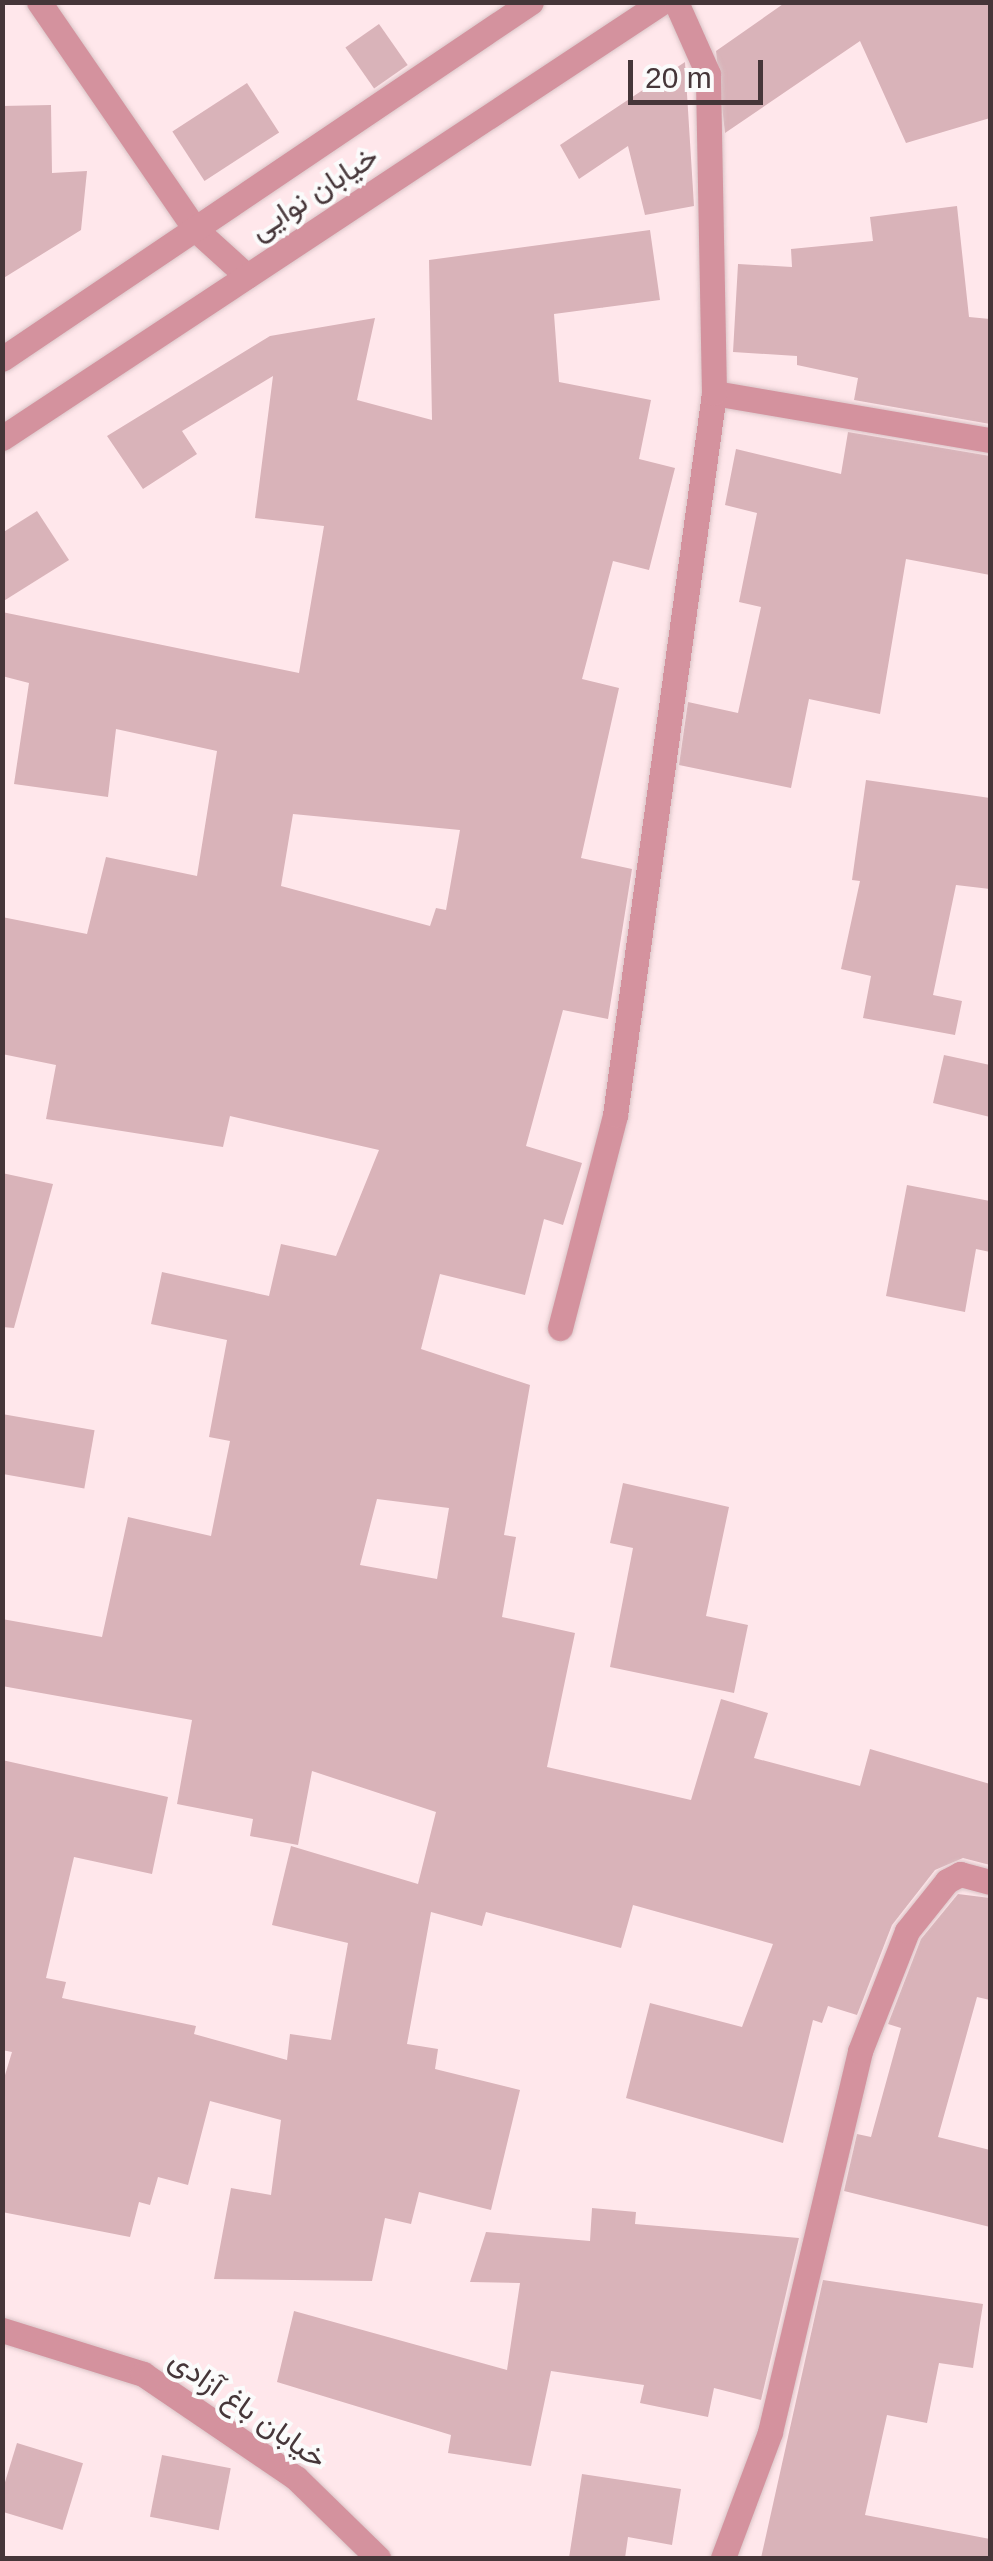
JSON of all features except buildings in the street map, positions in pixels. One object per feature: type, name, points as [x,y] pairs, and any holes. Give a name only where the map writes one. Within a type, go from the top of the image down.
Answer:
[{"type":"street","points":[[39,2],[195,229],[247,276]]},
{"type":"street","name":"خیابان نوایی","points":[[2,359],[530,2]]},
{"type":"street","name":"خیابان نوایی","points":[[2,438],[662,2]]},
{"type":"street","points":[[560,1328],[614,1115],[714,394],[708,74],[676,2]]},
{"type":"street","points":[[714,394],[990,440]]},
{"type":"street","points":[[724,2558],[770,2432],[874,2017],[908,1931],[947,1881],[960,1874],[990,1882]]},
{"type":"street","name":"خیابان باغ آزادی","points":[[2,2330],[143,2374],[296,2478],[378,2558]]}]
